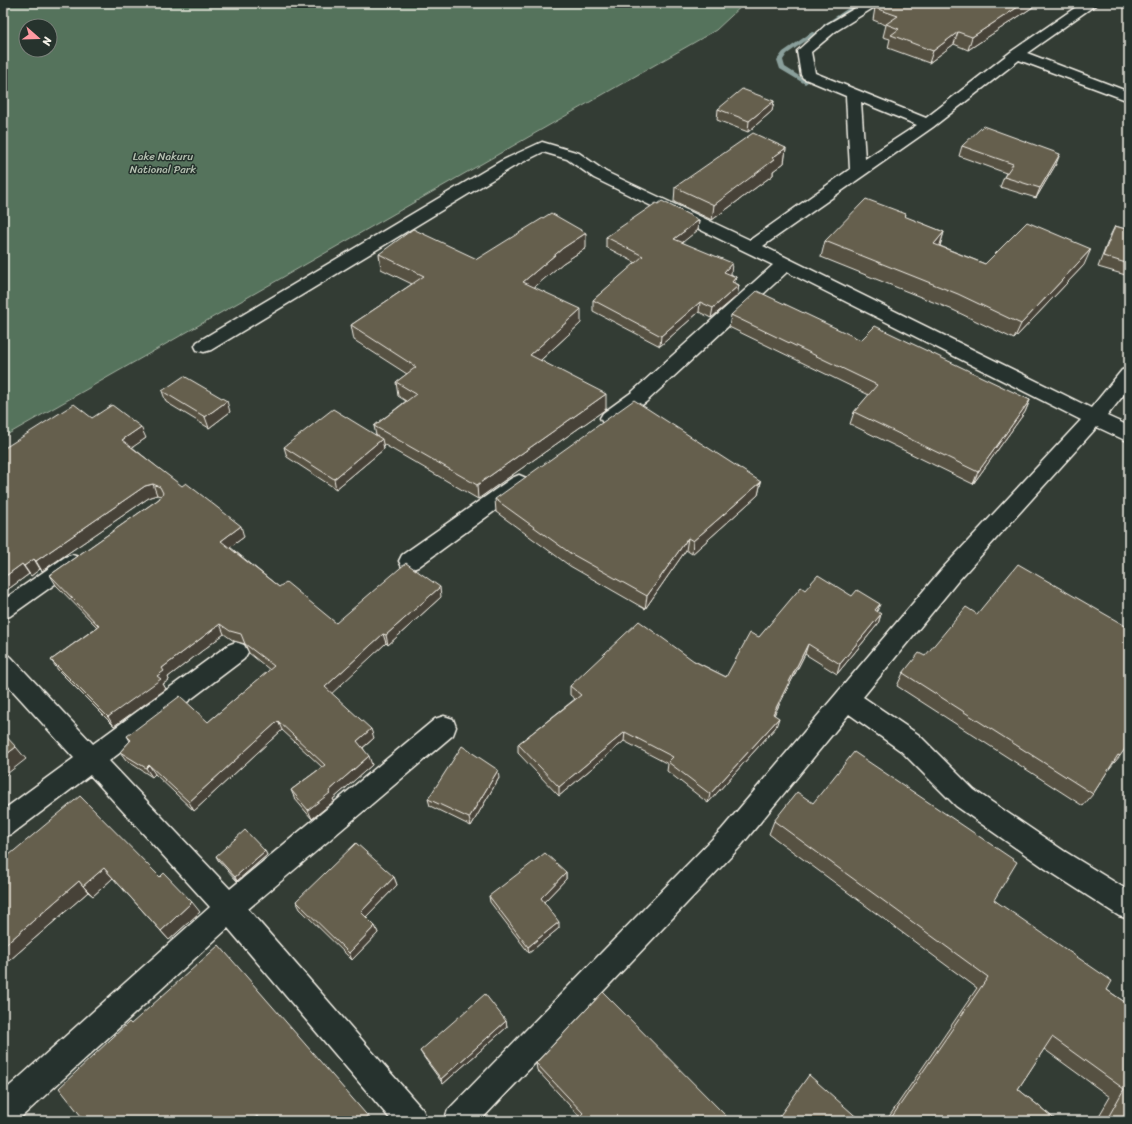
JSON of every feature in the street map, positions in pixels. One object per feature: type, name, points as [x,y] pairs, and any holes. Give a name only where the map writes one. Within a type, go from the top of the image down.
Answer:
[{"type":"street","points":[[874,3],[831,28],[804,51],[808,75],[928,124]]},
{"type":"street","points":[[751,247],[858,171],[928,124],[1017,54],[1091,3]]},
{"type":"street","points":[[1017,54],[1129,97]]},
{"type":"street","points":[[853,94],[858,171]]},
{"type":"street","points":[[204,346],[507,164],[542,147],[572,156],[600,174],[786,263],[1129,435]]},
{"type":"street","points":[[594,429],[639,397],[786,263]]},
{"type":"street","points":[[459,1121],[731,838],[950,576],[1094,418],[1129,375]]},
{"type":"street","points":[[410,561],[530,474]]},
{"type":"street","points":[[3,826],[236,652]]},
{"type":"street","points":[[3,664],[229,908],[412,1121]]},
{"type":"street","points":[[847,699],[910,743],[965,798],[1055,860],[1129,906]]},
{"type":"street","points":[[3,1113],[229,908],[444,727]]},
{"type":"lane","points":[[3,610],[86,552]]},
{"type":"green space","name":"Lake Nakuru National Park","points":[[3,3],[745,3],[716,30],[3,437]]},
{"type":"building","points":[[883,3],[1024,3],[972,37],[958,32],[933,51],[891,35],[899,29],[886,24],[898,16],[875,8]]},
{"type":"building","points":[[742,89],[774,101],[749,121],[718,109]]},
{"type":"building","points":[[983,126],[1060,154],[1040,188],[1004,177],[1013,164],[962,146]]},
{"type":"building","points":[[753,133],[786,148],[772,158],[775,159],[714,205],[675,187]]},
{"type":"building","points":[[866,199],[906,214],[904,216],[944,232],[934,244],[985,264],[1027,222],[1091,249],[1021,324],[958,294],[825,241]]},
{"type":"building","points":[[662,201],[699,220],[674,239],[732,263],[724,272],[736,277],[732,282],[739,285],[713,308],[700,302],[661,336],[593,300],[643,256],[606,237],[656,203],[658,204]]},
{"type":"building","points":[[551,213],[586,233],[563,248],[523,282],[581,309],[530,355],[606,394],[477,485],[374,426],[416,394],[396,382],[416,367],[351,325],[424,276],[379,254],[413,229],[477,259]]},
{"type":"building","points":[[1115,226],[1129,230],[1129,264],[1103,256]]},
{"type":"building","points":[[757,291],[861,340],[875,326],[1030,400],[978,472],[854,412],[877,385],[731,315]]},
{"type":"building","points":[[184,376],[227,401],[205,417],[162,391]]},
{"type":"building","points":[[634,400],[761,482],[693,541],[688,538],[647,596],[570,553],[495,499]]},
{"type":"building","points":[[74,404],[92,418],[112,405],[141,427],[122,440],[182,486],[186,483],[241,526],[221,541],[279,587],[286,582],[336,623],[406,563],[440,587],[386,635],[383,634],[325,687],[371,729],[357,741],[369,756],[329,791],[330,793],[308,810],[291,790],[325,765],[278,721],[189,802],[149,765],[146,768],[120,752],[131,740],[127,736],[180,696],[208,722],[274,666],[245,644],[241,634],[230,631],[220,624],[162,668],[164,671],[157,676],[161,679],[108,717],[51,660],[99,626],[50,575],[159,499],[163,493],[160,487],[153,484],[145,486],[36,561],[34,559],[24,566],[22,564],[3,578],[3,449]]},
{"type":"building","points":[[333,409],[382,439],[334,479],[284,447]]},
{"type":"building","points":[[1018,564],[1129,628],[1129,743],[1120,756],[1118,755],[1093,794],[903,673],[919,653],[925,656],[966,607],[977,614]]},
{"type":"building","points":[[818,575],[852,596],[857,590],[880,604],[875,610],[881,614],[840,664],[808,644],[773,714],[779,718],[710,794],[668,762],[673,757],[625,732],[559,787],[518,744],[581,695],[570,686],[639,621],[694,661],[726,677],[750,633],[759,637],[801,587],[805,590]]},
{"type":"building","points":[[3,733],[16,747],[3,757]]},
{"type":"building","points":[[462,746],[498,770],[469,818],[428,799]]},
{"type":"building","points":[[854,752],[1017,862],[994,900],[1112,981],[1107,990],[1129,1005],[1129,1121],[1106,1121],[1124,1089],[1052,1037],[1018,1089],[1057,1121],[889,1121],[988,977],[774,821],[797,792],[813,803]]},
{"type":"building","points":[[80,796],[160,877],[164,873],[192,902],[161,931],[104,868],[83,886],[79,881],[3,947],[3,860]]},
{"type":"building","points":[[245,830],[265,851],[235,877],[216,856]]},
{"type":"building","points":[[356,843],[394,877],[361,912],[375,926],[349,953],[296,901]]},
{"type":"building","points":[[545,853],[566,872],[541,898],[559,922],[528,947],[489,896]]},
{"type":"building","points":[[219,945],[372,1121],[261,1121],[257,1116],[251,1121],[85,1121],[59,1088],[129,1022],[131,1024]]},
{"type":"building","points":[[603,992],[731,1121],[587,1121],[581,1115],[583,1113],[536,1063]]},
{"type":"building","points":[[485,994],[506,1021],[441,1079],[420,1051]]},
{"type":"building","points":[[809,1075],[861,1121],[776,1121]]},
{"type":"waterway","points":[[825,26],[860,3]]},
{"type":"waterway","points":[[805,82],[782,68],[780,60],[785,53],[814,33]]}]
